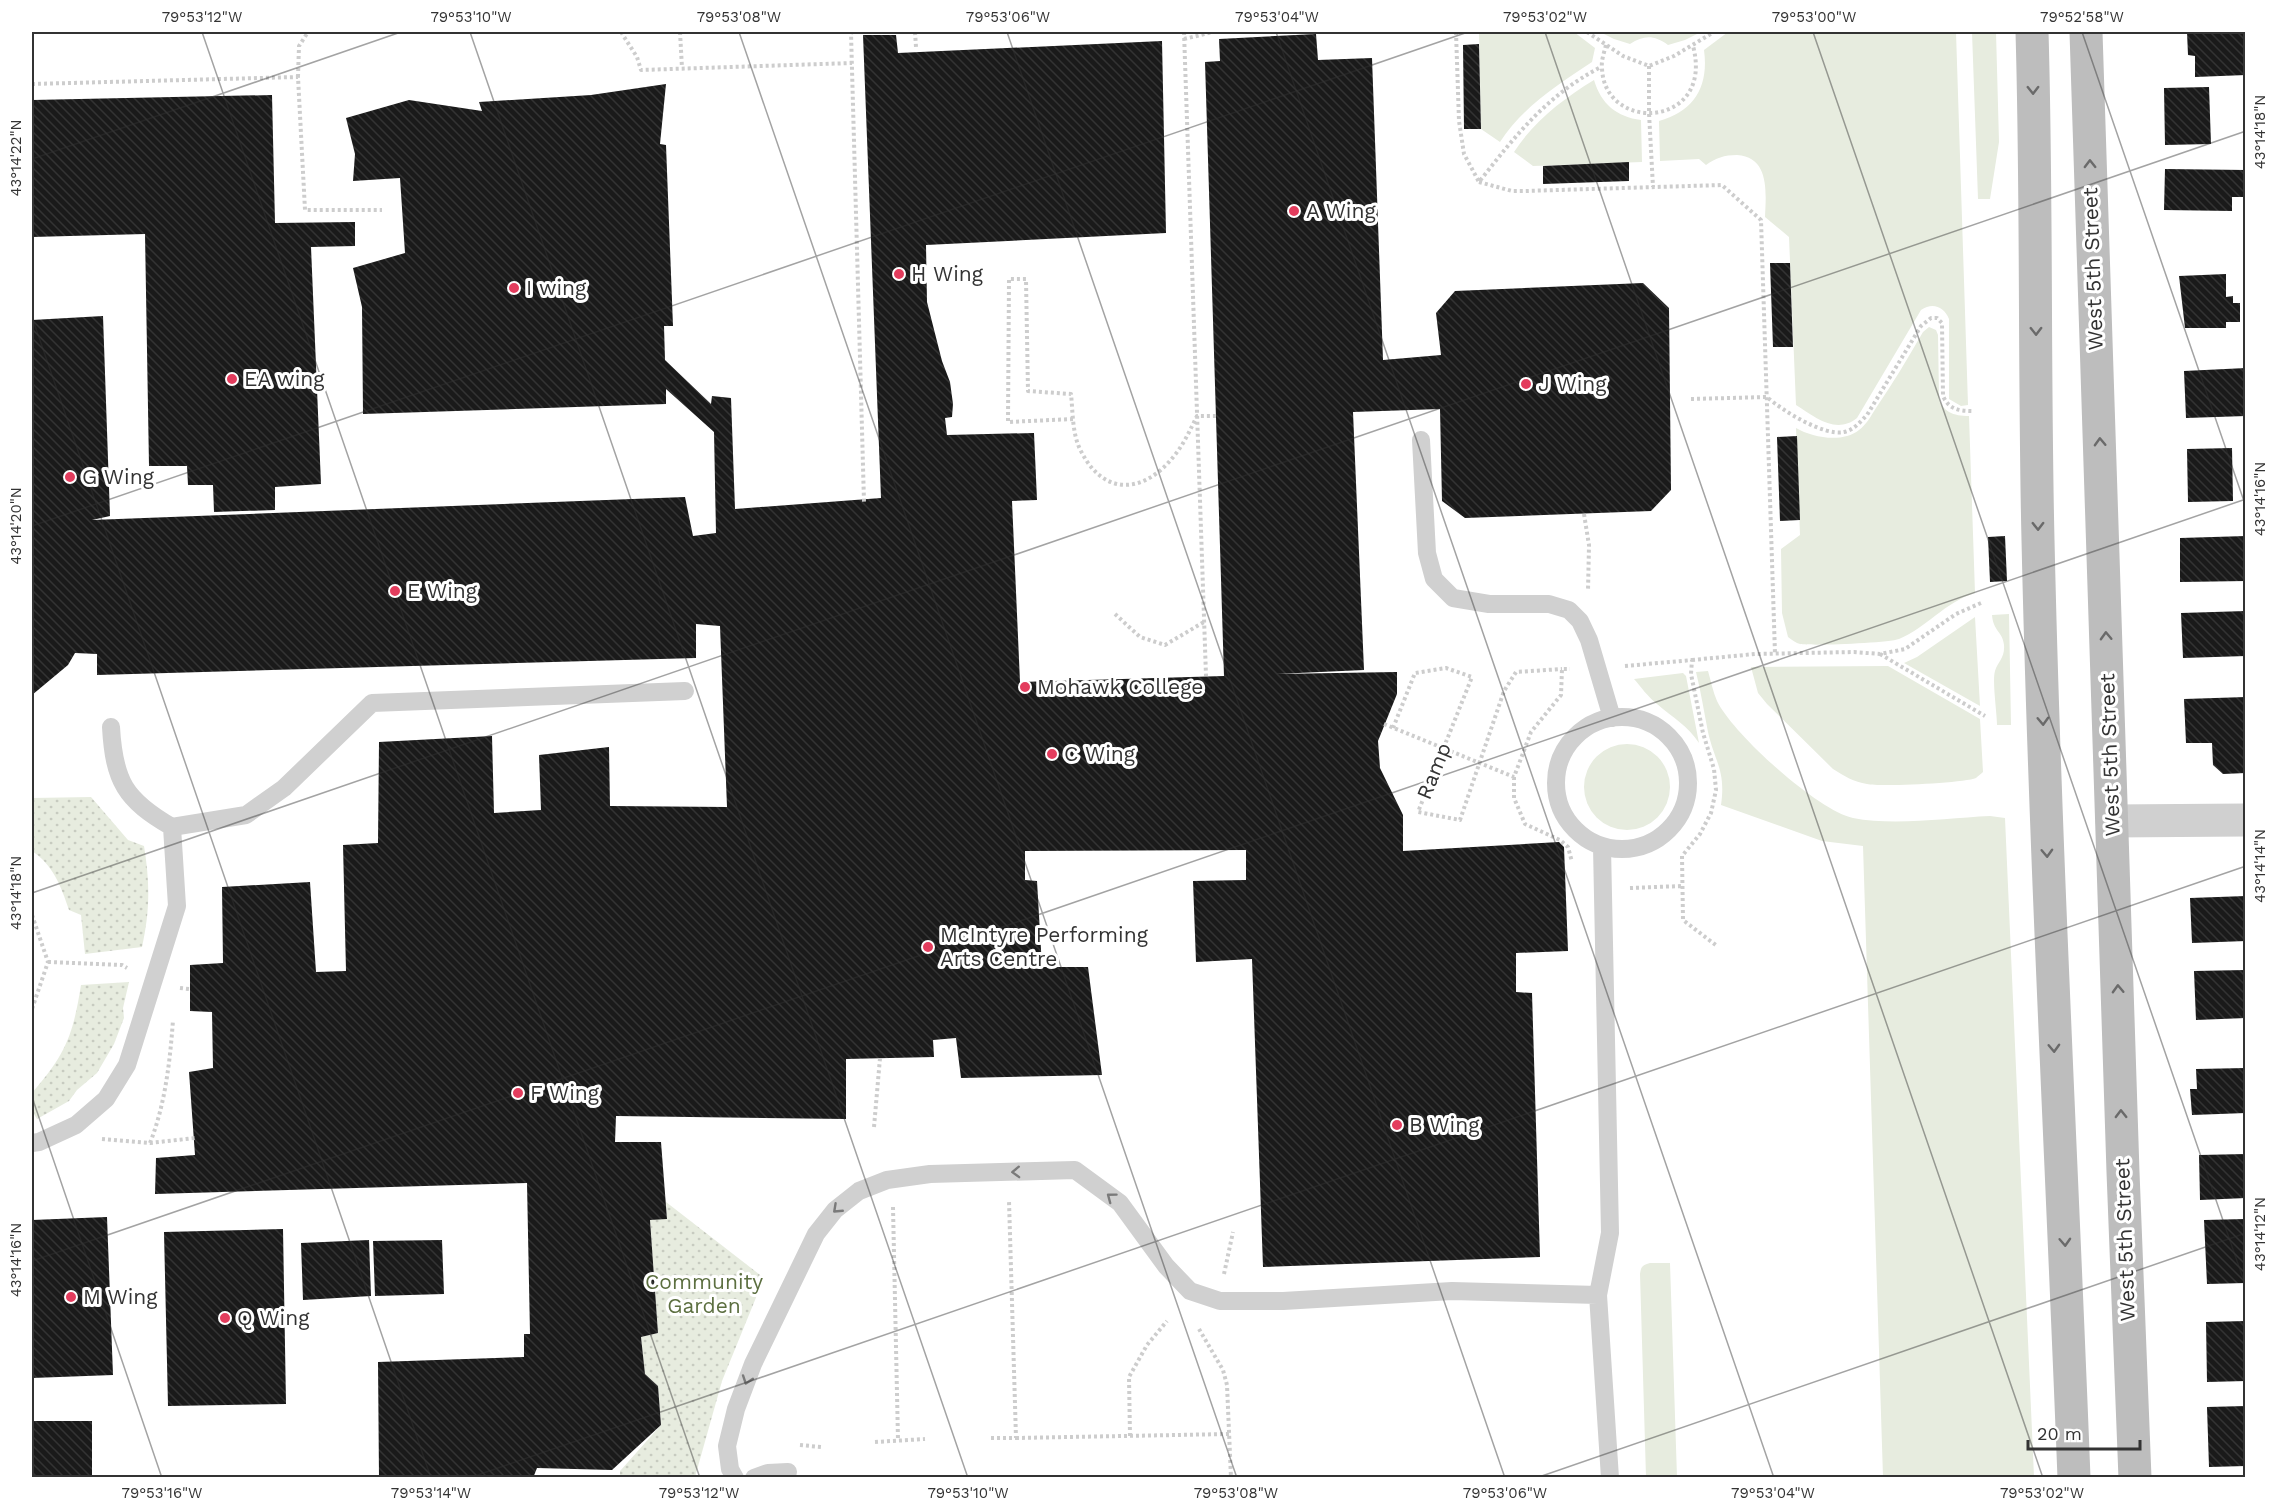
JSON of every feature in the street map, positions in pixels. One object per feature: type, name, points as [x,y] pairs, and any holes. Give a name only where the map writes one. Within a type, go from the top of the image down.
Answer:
[{"type":"main road","points":[[2032,32],[2038,537],[2044,748],[2074,1478]]},
{"type":"main road","name":"West 5th Street","points":[[2086,32],[2122,1172],[2135,1478]]},
{"type":"street","points":[[2112,821],[2246,820]]},
{"type":"lane","points":[[1421,440],[1427,553],[1434,579],[1453,598],[1488,604],[1549,604],[1569,610],[1580,621],[1589,640],[1612,718]]},
{"type":"lane","points":[[111,727],[113,759],[124,788],[145,812],[172,827],[246,815],[284,788],[372,703],[685,691]]},
{"type":"lane","points":[[1612,718],[1642,719],[1663,730],[1679,747],[1688,768],[1689,792],[1682,814],[1668,832],[1648,845],[1625,850],[1602,848],[1582,837],[1566,820],[1557,798],[1556,775],[1562,753],[1577,734],[1596,722],[1612,718]]},
{"type":"lane","points":[[32,1143],[76,1125],[106,1099],[127,1065],[177,906],[172,827]]},
{"type":"lane","points":[[1602,848],[1610,1233],[1598,1295],[1610,1478]]},
{"type":"lane","points":[[735,1478],[730,1469],[727,1446],[753,1364],[816,1234],[835,1210],[859,1191],[887,1180],[930,1174],[1075,1170],[1119,1203],[1166,1266],[1190,1291],[1220,1301],[1283,1301],[1452,1291],[1598,1295]]},
{"type":"lane","points":[[754,1478],[768,1473],[788,1472]]},
{"type":"path","points":[[308,32],[299,46],[298,77],[305,210],[382,210]]},
{"type":"path","points":[[621,32],[637,57],[641,69],[852,63]]},
{"type":"path","points":[[680,32],[682,68]]},
{"type":"path","points":[[853,32],[851,33],[864,502]]},
{"type":"path","points":[[915,32],[916,47]]},
{"type":"path","points":[[1184,32],[1206,676]]},
{"type":"path","points":[[1184,39],[1213,32]]},
{"type":"path","points":[[1456,32],[1459,121],[1464,154],[1479,182],[1512,191],[1722,185],[1761,220],[1775,654]]},
{"type":"path","points":[[1587,32],[1623,56],[1649,66],[1674,56],[1714,32]]},
{"type":"path","points":[[1606,45],[1601,67],[1604,81],[1611,94],[1621,104],[1634,111],[1649,113],[1662,112],[1675,106],[1685,98],[1693,86],[1697,66],[1693,46]]},
{"type":"path","points":[[1649,66],[1653,187]]},
{"type":"path","points":[[1479,182],[1524,125],[1544,105],[1583,76],[1601,67]]},
{"type":"path","points":[[32,84],[298,77]]},
{"type":"path","points":[[1073,419],[1008,422],[1009,279],[1026,279],[1028,390],[1071,394],[1073,419],[1081,452],[1095,472],[1107,483],[1122,486],[1154,475],[1172,459],[1197,416]]},
{"type":"path","points":[[1691,399],[1767,397],[1780,409],[1827,431],[1844,432],[1854,427],[1867,415],[1921,326],[1931,318],[1937,318],[1942,323],[1943,396],[1947,404],[1955,409],[1974,411]]},
{"type":"path","points":[[1197,416],[1216,416]]},
{"type":"path","points":[[1692,660],[1755,654],[1854,652],[1880,654],[1905,649],[1956,614],[1981,603]]},
{"type":"path","points":[[1115,614],[1140,637],[1165,645],[1204,622]]},
{"type":"path","points":[[1880,654],[1985,716]]},
{"type":"path","name":"Ramp","points":[[1393,728],[1415,673],[1446,668],[1472,677],[1418,812],[1460,820],[1482,763],[1504,691],[1516,672],[1562,669]]},
{"type":"path","points":[[1384,724],[1506,772]]},
{"type":"path","points":[[1708,751],[1714,769],[1716,790],[1711,813],[1700,834],[1682,856],[1683,920],[1716,946]]},
{"type":"path","points":[[32,915],[48,962],[32,1009]]},
{"type":"path","points":[[48,962],[122,965],[153,980],[176,987],[171,1053],[158,1123],[150,1143]]},
{"type":"path","points":[[874,1127],[880,1058]]},
{"type":"path","points":[[76,1125],[95,1138],[150,1143],[195,1138]]},
{"type":"path","points":[[1009,1201],[1016,1438]]},
{"type":"path","points":[[892,1206],[898,1440]]},
{"type":"path","points":[[1223,1275],[1233,1232]]},
{"type":"path","points":[[1130,1436],[1129,1377],[1147,1345],[1167,1321]]},
{"type":"path","points":[[1198,1329],[1223,1370],[1227,1385],[1231,1478]]},
{"type":"path","points":[[991,1438],[1229,1434]]},
{"type":"path","points":[[875,1442],[926,1439]]},
{"type":"green space","points":[[1479,32],[1574,32],[1595,48],[1592,62],[1530,107],[1500,142],[1481,129]]},
{"type":"green space","points":[[1600,32],[1701,32],[1668,45],[1649,37],[1630,44]]},
{"type":"green space","points":[[1728,32],[1956,32],[1968,405],[1961,406],[1949,399],[1949,319],[1941,309],[1930,306],[1921,310],[1857,418],[1849,423],[1833,425],[1818,419],[1796,405],[1789,237],[1765,217],[1766,197],[1761,169],[1748,157],[1737,155],[1720,157],[1706,165],[1699,159],[1660,161],[1659,121],[1682,111],[1690,104],[1701,86],[1704,75],[1704,50]]},
{"type":"green space","points":[[1972,32],[1996,32],[1999,142],[1990,199],[1978,199]]},
{"type":"green space","points":[[1594,80],[1601,96],[1611,108],[1625,116],[1641,120],[1642,162],[1533,166],[1514,152],[1531,130],[1550,112]]},
{"type":"green space","points":[[1929,327],[1936,330],[1938,335],[1939,396],[1942,406],[1949,412],[1969,416],[1975,593],[1954,602],[1899,639],[1850,644],[1798,644],[1788,637],[1782,613],[1781,549],[1800,535],[1796,428],[1828,438],[1845,437],[1859,430],[1870,417],[1923,332]]},
{"type":"green space","points":[[2009,614],[2011,725],[1997,725],[1994,676],[2004,645],[1994,625],[1992,615]]},
{"type":"green space","points":[[1975,617],[1980,706],[1904,663],[1917,657]]},
{"type":"green space","points":[[1888,666],[1980,719],[1983,772],[1976,778],[1940,783],[1888,785],[1867,784],[1849,778],[1833,769],[1767,704],[1758,693],[1751,667]]},
{"type":"green space","points":[[1708,671],[1717,701],[1740,732],[1799,787],[1838,812],[1853,818],[1886,821],[1990,816],[2005,818],[2034,1477],[1883,1477],[1863,846],[1822,841],[1721,805],[1721,775],[1708,732],[1696,672]]},
{"type":"green space","points":[[1683,673],[1686,676],[1699,743],[1634,679]]},
{"type":"green space","points":[[1627,744],[1643,748],[1657,757],[1666,771],[1670,787],[1666,803],[1657,817],[1643,826],[1627,830],[1611,826],[1597,817],[1588,803],[1584,787],[1588,771],[1597,757],[1611,748]]},
{"type":"green space","points":[[91,797],[128,840],[144,846],[148,897],[147,922],[142,947],[85,954],[81,915],[69,910],[51,869],[32,851],[32,798]]},
{"type":"green space","points":[[129,982],[123,1008],[124,1018],[114,1044],[97,1073],[77,1090],[69,1101],[37,1119],[32,1111],[32,1093],[53,1067],[66,1043],[75,1017],[81,985]]},
{"type":"green space","name":"Community Garden","points":[[666,1202],[764,1278],[722,1381],[695,1477],[620,1477],[620,1471],[661,1425],[658,1386],[645,1374],[641,1337],[658,1333],[650,1220],[667,1218]]},
{"type":"green space","points":[[1650,1263],[1670,1263],[1677,1477],[1646,1477],[1640,1274],[1642,1267]]},
{"type":"building","points":[[2187,32],[2246,32],[2246,75],[2195,77],[2195,56],[2188,55]]},
{"type":"building","points":[[1316,34],[1318,60],[1372,58],[1383,360],[1441,355],[1436,313],[1455,291],[1643,283],[1669,308],[1671,490],[1651,511],[1465,518],[1442,501],[1440,409],[1353,412],[1364,670],[1276,674],[1397,672],[1397,694],[1378,741],[1380,768],[1403,815],[1403,851],[1559,842],[1564,847],[1568,951],[1516,953],[1516,992],[1532,993],[1540,1257],[1263,1267],[1252,959],[1196,962],[1193,881],[1246,880],[1246,850],[1025,851],[1025,880],[1037,881],[1042,967],[1088,967],[1102,1075],[961,1078],[956,1038],[933,1040],[934,1057],[846,1059],[846,1119],[616,1116],[615,1142],[661,1142],[667,1219],[650,1220],[658,1333],[641,1337],[645,1374],[658,1386],[661,1425],[612,1470],[537,1468],[533,1478],[379,1478],[378,1362],[524,1357],[524,1334],[530,1334],[527,1183],[155,1194],[156,1158],[195,1155],[189,1072],[213,1068],[212,1012],[190,1011],[190,965],[223,963],[222,887],[310,882],[316,972],[346,971],[343,845],[378,843],[379,742],[492,736],[494,813],[541,810],[539,755],[609,747],[610,806],[727,807],[720,626],[696,624],[696,658],[97,675],[97,654],[75,653],[68,665],[32,695],[32,439],[34,439],[32,320],[103,316],[110,516],[92,520],[685,497],[693,536],[716,533],[714,432],[666,389],[666,404],[363,414],[362,307],[353,268],[405,253],[400,178],[353,181],[355,154],[346,118],[409,100],[482,111],[479,102],[591,95],[666,84],[660,144],[666,145],[673,326],[664,326],[665,360],[711,404],[712,396],[731,398],[735,509],[881,498],[863,35],[896,35],[898,53],[1162,41],[1166,233],[926,245],[927,302],[942,361],[950,382],[953,404],[952,417],[945,418],[947,435],[1034,433],[1037,500],[1012,501],[1020,682],[1224,676],[1205,62],[1220,61],[1219,39]]},
{"type":"building","points":[[1479,44],[1481,129],[1464,129],[1463,45]]},
{"type":"building","points":[[2209,87],[2211,144],[2165,145],[2164,88]]},
{"type":"building","name":"EA wing","points":[[272,95],[275,223],[355,222],[355,246],[311,247],[321,484],[275,487],[275,510],[214,512],[213,485],[188,485],[187,466],[149,466],[145,234],[32,237],[32,100]]},
{"type":"building","points":[[1629,162],[1629,181],[1543,184],[1543,166]]},
{"type":"building","points":[[2165,169],[2246,170],[2246,197],[2232,197],[2232,211],[2164,210]]},
{"type":"building","points":[[1770,263],[1790,263],[1793,347],[1773,347]]},
{"type":"building","points":[[2226,274],[2226,297],[2233,296],[2233,303],[2240,303],[2240,322],[2226,322],[2226,328],[2185,328],[2179,276]]},
{"type":"building","points":[[2246,368],[2246,416],[2186,418],[2184,371]]},
{"type":"building","points":[[1797,436],[1800,520],[1780,521],[1777,437]]},
{"type":"building","points":[[2232,448],[2233,501],[2188,502],[2187,449]]},
{"type":"building","points":[[2005,536],[2007,581],[1990,582],[1988,537]]},
{"type":"building","points":[[2246,536],[2246,581],[2180,582],[2180,538]]},
{"type":"building","points":[[2246,611],[2246,656],[2183,658],[2181,613]]},
{"type":"building","points":[[2246,697],[2246,773],[2223,774],[2213,765],[2212,743],[2186,743],[2184,699]]},
{"type":"building","points":[[2246,896],[2246,941],[2192,943],[2190,898]]},
{"type":"building","points":[[2246,970],[2246,1018],[2196,1020],[2194,971]]},
{"type":"building","points":[[2246,1068],[2246,1113],[2192,1115],[2190,1089],[2197,1089],[2196,1069]]},
{"type":"building","points":[[2246,1154],[2246,1198],[2200,1200],[2199,1155]]},
{"type":"building","name":"M Wing","points":[[107,1217],[113,1375],[32,1378],[32,1220]]},
{"type":"building","points":[[2245,1219],[2246,1283],[2207,1284],[2204,1220]]},
{"type":"building","name":"Q Wing","points":[[283,1229],[286,1404],[168,1406],[164,1232]]},
{"type":"building","points":[[369,1240],[371,1296],[303,1300],[301,1243]]},
{"type":"building","points":[[442,1240],[444,1294],[375,1296],[373,1241]]},
{"type":"building","points":[[2246,1321],[2246,1381],[2207,1382],[2206,1322]]},
{"type":"building","points":[[2246,1406],[2246,1466],[2209,1467],[2207,1407]]},
{"type":"building","points":[[32,1421],[92,1421],[92,1478],[32,1478]]},
{"type":"place","name":"A Wing","points":[[1294,211]]},
{"type":"place","name":"H Wing","points":[[899,274]]},
{"type":"place","name":"I wing","points":[[514,288]]},
{"type":"place","name":"EA wing","points":[[232,379]]},
{"type":"place","name":"J Wing","points":[[1526,384]]},
{"type":"place","name":"G Wing","points":[[70,477]]},
{"type":"place","name":"E Wing","points":[[395,591]]},
{"type":"place","name":"Mohawk College","points":[[1025,687]]},
{"type":"place","name":"C Wing","points":[[1052,754]]},
{"type":"place","name":"McIntyre Performing Arts Centre","points":[[928,947]]},
{"type":"place","name":"F Wing","points":[[518,1093]]},
{"type":"place","name":"B Wing","points":[[1397,1125]]},
{"type":"place","name":"M Wing","points":[[71,1297]]},
{"type":"place","name":"Q Wing","points":[[225,1318]]}]
